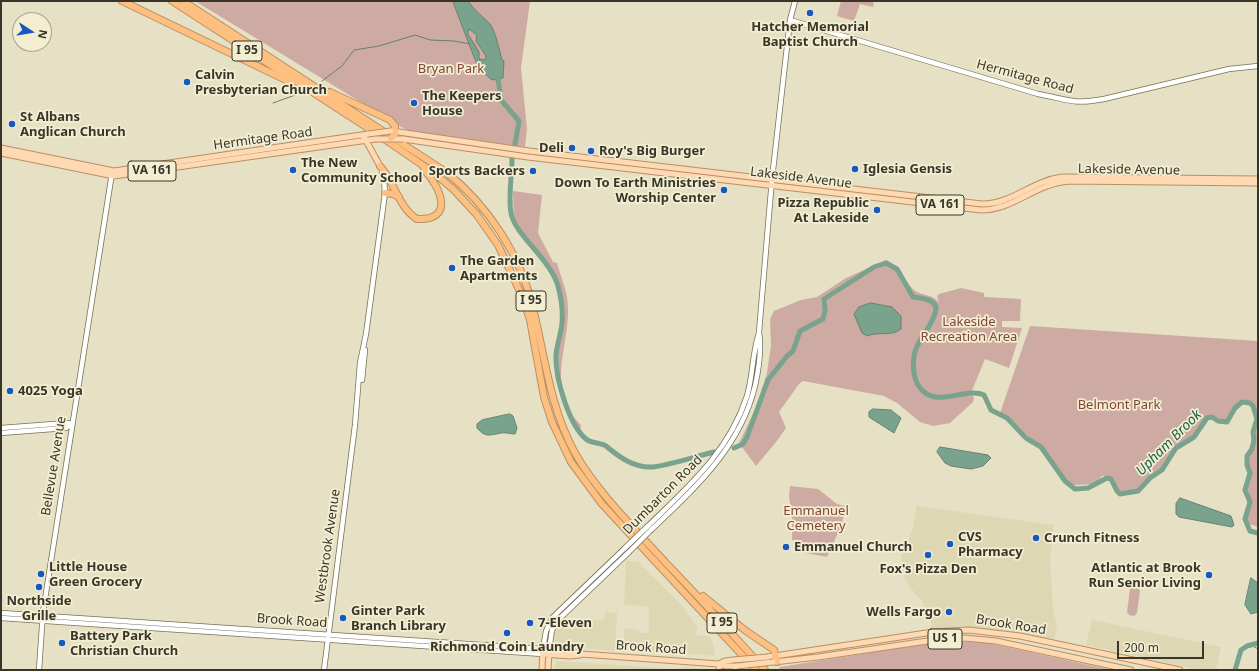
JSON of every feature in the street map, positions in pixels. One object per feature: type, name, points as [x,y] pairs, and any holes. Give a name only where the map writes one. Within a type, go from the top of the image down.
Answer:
[{"type":"highway","points":[[123,1],[324,100]]},
{"type":"highway","name":"I 95","points":[[172,1],[377,134],[434,173],[454,190],[487,228],[506,258],[529,316],[539,377],[547,409],[560,441],[579,474],[602,504],[754,669]]},
{"type":"highway","name":"I 95","points":[[183,1],[446,172],[471,195],[494,224],[513,254],[524,278],[533,306],[550,393],[565,434],[576,454],[590,476],[635,530],[765,670]]},
{"type":"highway","points":[[310,83],[387,119],[395,124],[393,134]]},
{"type":"highway","points":[[380,166],[386,172],[407,210],[418,219],[430,219],[438,211],[441,194],[437,185],[408,156]]},
{"type":"highway","points":[[385,193],[393,194],[399,198]]},
{"type":"highway","points":[[679,576],[726,617],[774,650],[775,661]]},
{"type":"main road","name":"Hermitage Road","points":[[1,148],[112,174],[366,134],[393,134],[528,154]]},
{"type":"main road","name":"Westbrook Avenue","points":[[366,134],[366,140],[380,166]]},
{"type":"main road","name":"Hermitage Road","points":[[1,153],[112,174],[375,139],[393,134],[403,139],[528,154]]},
{"type":"main road","name":"Lakeside Avenue","points":[[528,154],[772,182],[988,204],[1005,200],[1041,182],[1067,176],[1258,179]]},
{"type":"main road","name":"Lakeside Avenue","points":[[772,182],[984,210],[1003,206],[1042,186],[1069,180],[1258,183]]},
{"type":"main road","name":"Brook Road","points":[[546,652],[571,651],[581,654],[719,664],[737,668],[933,632],[969,630],[1020,636],[1180,670]]},
{"type":"main road","name":"Brook Road","points":[[719,664],[725,661],[768,657],[775,661],[789,661],[934,640],[965,638],[1002,642],[1131,670]]},
{"type":"main road","points":[[542,670],[546,652]]},
{"type":"main road","points":[[546,652],[548,670]]},
{"type":"main road","points":[[719,664],[719,670]]},
{"type":"street","name":"Dumbarton Road","points":[[546,652],[551,633],[559,619],[649,528],[713,468],[737,433],[749,405],[756,382],[761,344],[760,332],[772,182],[790,20],[795,1]]},
{"type":"street","name":"Hermitage Road","points":[[790,20],[1038,94],[1073,102],[1096,100],[1229,69],[1258,66]]},
{"type":"street","name":"Westbrook Avenue","points":[[324,670],[354,425],[360,363],[369,316],[385,193],[384,175],[380,166]]},
{"type":"street","name":"Bellevue Avenue","points":[[38,670],[42,618],[112,174]]},
{"type":"street","points":[[1,428],[67,423],[72,424]]},
{"type":"street","points":[[1,433],[66,428],[72,424]]},
{"type":"street","name":"Brook Road","points":[[1,614],[546,652]]},
{"type":"street","name":"Brook Road","points":[[1,618],[42,618]]},
{"type":"shaded area","points":[[453,1],[468,1],[492,27],[502,60],[504,61],[503,78],[492,80],[481,70],[476,62]],"holes":[[[469,29],[477,35],[476,41],[486,56],[485,60],[479,59],[479,52],[468,34]]]},
{"type":"shaded area","points":[[871,303],[892,307],[901,316],[901,329],[893,333],[867,336],[862,333],[854,314],[859,307]]},
{"type":"shaded area","points":[[873,409],[891,410],[901,418],[894,433],[869,417],[869,412]]},
{"type":"shaded area","points":[[510,414],[513,416],[517,428],[515,434],[503,433],[485,435],[477,428],[477,424],[482,420]]},
{"type":"shaded area","points":[[940,447],[988,455],[991,458],[983,466],[971,469],[951,466],[945,463],[937,452]]},
{"type":"shaded area","points":[[1180,498],[1231,516],[1234,525],[1232,527],[1179,517],[1176,514],[1176,504]]},
{"type":"shaded area","points":[[917,506],[1054,525],[1050,560],[1053,608],[1057,628],[1053,643],[1010,633],[932,631],[930,617],[923,603],[907,583],[901,568],[902,554],[912,532]]},
{"type":"shaded area","points":[[626,561],[638,562],[681,604],[698,628],[696,635],[709,636],[713,643],[715,656],[624,648],[624,628],[639,630],[640,633],[649,633],[649,606],[624,605]]},
{"type":"shaded area","points":[[1251,578],[1258,583],[1258,612],[1251,614],[1245,605]]},
{"type":"shaded area","points":[[605,612],[617,613],[615,651],[554,645],[555,632],[563,618],[604,621]]},
{"type":"shaded area","points":[[1092,620],[1221,647],[1216,669],[1200,670],[1086,645]]},
{"type":"shaded area","points":[[556,661],[676,669],[686,667],[711,670],[554,670]]},
{"type":"green space","name":"Bryan Park","points":[[195,1],[530,1],[521,68],[527,129],[525,147],[408,131]]},
{"type":"green space","points":[[841,1],[874,1],[873,7],[860,4],[854,21],[837,16]]},
{"type":"green space","points":[[513,191],[542,195],[538,233],[553,262],[557,263],[568,302],[567,323],[561,368],[561,383],[564,397],[570,411],[581,425],[580,431],[565,405],[555,362],[564,313],[557,288],[557,280],[533,244],[514,224]]},
{"type":"green space","name":"Lakeside Recreation Area","points":[[886,260],[898,269],[914,290],[936,299],[939,302],[937,296],[939,294],[961,288],[984,293],[984,297],[1021,299],[1020,321],[1002,321],[1002,327],[1022,328],[1009,368],[985,359],[971,393],[974,398],[973,402],[950,423],[933,426],[920,422],[897,403],[884,396],[803,381],[799,384],[779,412],[786,428],[756,466],[739,443],[755,410],[767,373],[771,345],[770,319],[774,311],[801,300],[817,297],[846,278]]},
{"type":"green space","name":"Belmont Park","points":[[1030,326],[1258,341],[1258,417],[1253,406],[1243,403],[1237,406],[1229,423],[1211,416],[1188,441],[1180,444],[1157,476],[1134,491],[1120,494],[1116,490],[1112,479],[1105,476],[1102,476],[1096,484],[1074,485],[1069,483],[1057,471],[1039,445],[1000,413]]},
{"type":"green space","points":[[1258,417],[1258,527],[1247,523],[1244,517],[1250,502],[1248,489],[1249,461],[1247,456],[1252,439],[1251,430]]},
{"type":"green space","name":"Emmanuel Cemetery","points":[[790,486],[818,489],[837,504],[845,506],[842,524],[827,557],[801,552],[802,541],[792,540],[792,514],[789,497]]},
{"type":"green space","points":[[1133,587],[1138,588],[1140,591],[1137,613],[1134,616],[1129,615],[1127,612],[1130,589]]},
{"type":"green space","points":[[958,641],[988,643],[1112,670],[778,670],[780,667],[918,645]]},
{"type":"waterway","points":[[322,81],[342,66],[354,50],[379,46],[415,35],[430,40],[454,41],[470,44]]},
{"type":"waterway","name":"Upham Brook","points":[[498,79],[501,100],[519,121],[515,144]]},
{"type":"waterway","points":[[273,103],[298,94]]},
{"type":"waterway","name":"Upham Brook","points":[[512,159],[510,200],[511,213],[519,230],[548,267],[558,286],[562,304],[562,318],[557,347],[556,365],[564,400],[574,423],[580,432],[588,441],[604,445],[627,461],[645,467],[666,465],[714,452]]},
{"type":"waterway","name":"Upham Brook","points":[[734,448],[743,444],[747,437],[768,380],[787,356],[793,351],[800,331],[823,319],[825,311],[824,299],[874,267],[886,263],[897,269],[913,297],[931,301],[935,305],[935,314],[914,355],[914,373],[920,388],[930,396],[938,397],[970,393],[984,395],[991,410],[1007,418],[1026,438],[1041,447],[1065,481],[1075,489],[1088,488],[1107,478],[1111,479],[1120,494],[1138,491],[1150,478],[1162,470],[1176,448],[1194,437],[1207,418],[1212,417],[1218,421],[1227,422],[1235,408],[1242,402],[1250,403],[1253,406],[1257,419],[1253,432],[1254,440],[1252,449],[1247,456],[1247,465],[1250,473],[1245,490],[1250,502],[1245,519],[1250,531],[1258,533]]},
{"type":"waterway","name":"Upham Brook","points":[[1235,670],[1241,650],[1247,646],[1258,643]]},
{"type":"waterway","name":"Upham Brook","points":[[1253,646],[1258,649]]},
{"type":"place","name":"Hatcher Memorial Baptist Church","points":[[810,13]]},
{"type":"place","name":"Calvin Presbyterian Church","points":[[187,82]]},
{"type":"place","name":"The Keepers House","points":[[414,103]]},
{"type":"place","name":"St Albans Anglican Church","points":[[12,124]]},
{"type":"place","name":"Deli","points":[[572,148]]},
{"type":"place","name":"Roy's Big Burger","points":[[591,151]]},
{"type":"place","name":"Iglesia Gensis","points":[[855,169]]},
{"type":"place","name":"The New Community School","points":[[293,170]]},
{"type":"place","name":"Sports Backers","points":[[533,171]]},
{"type":"place","name":"Down To Earth Ministries Worship Center","points":[[724,190]]},
{"type":"place","name":"Pizza Republic At Lakeside","points":[[877,210]]},
{"type":"place","name":"The Garden Apartments","points":[[452,268]]},
{"type":"place","name":"4025 Yoga","points":[[10,391]]},
{"type":"place","name":"Crunch Fitness","points":[[1036,538]]},
{"type":"place","name":"CVS Pharmacy","points":[[950,544]]},
{"type":"place","name":"Emmanuel Church","points":[[786,547]]},
{"type":"place","name":"Fox's Pizza Den","points":[[928,555]]},
{"type":"place","name":"Little House Green Grocery","points":[[41,574]]},
{"type":"place","name":"Atlantic at Brook Run Senior Living","points":[[1209,575]]},
{"type":"place","name":"Northside Grille","points":[[39,587]]},
{"type":"place","name":"Wells Fargo","points":[[949,612]]},
{"type":"place","name":"Ginter Park Branch Library","points":[[343,618]]},
{"type":"place","name":"7-Eleven","points":[[530,623]]},
{"type":"place","name":"Richmond Coin Laundry","points":[[507,633]]},
{"type":"place","name":"Battery Park Christian Church","points":[[62,643]]}]
